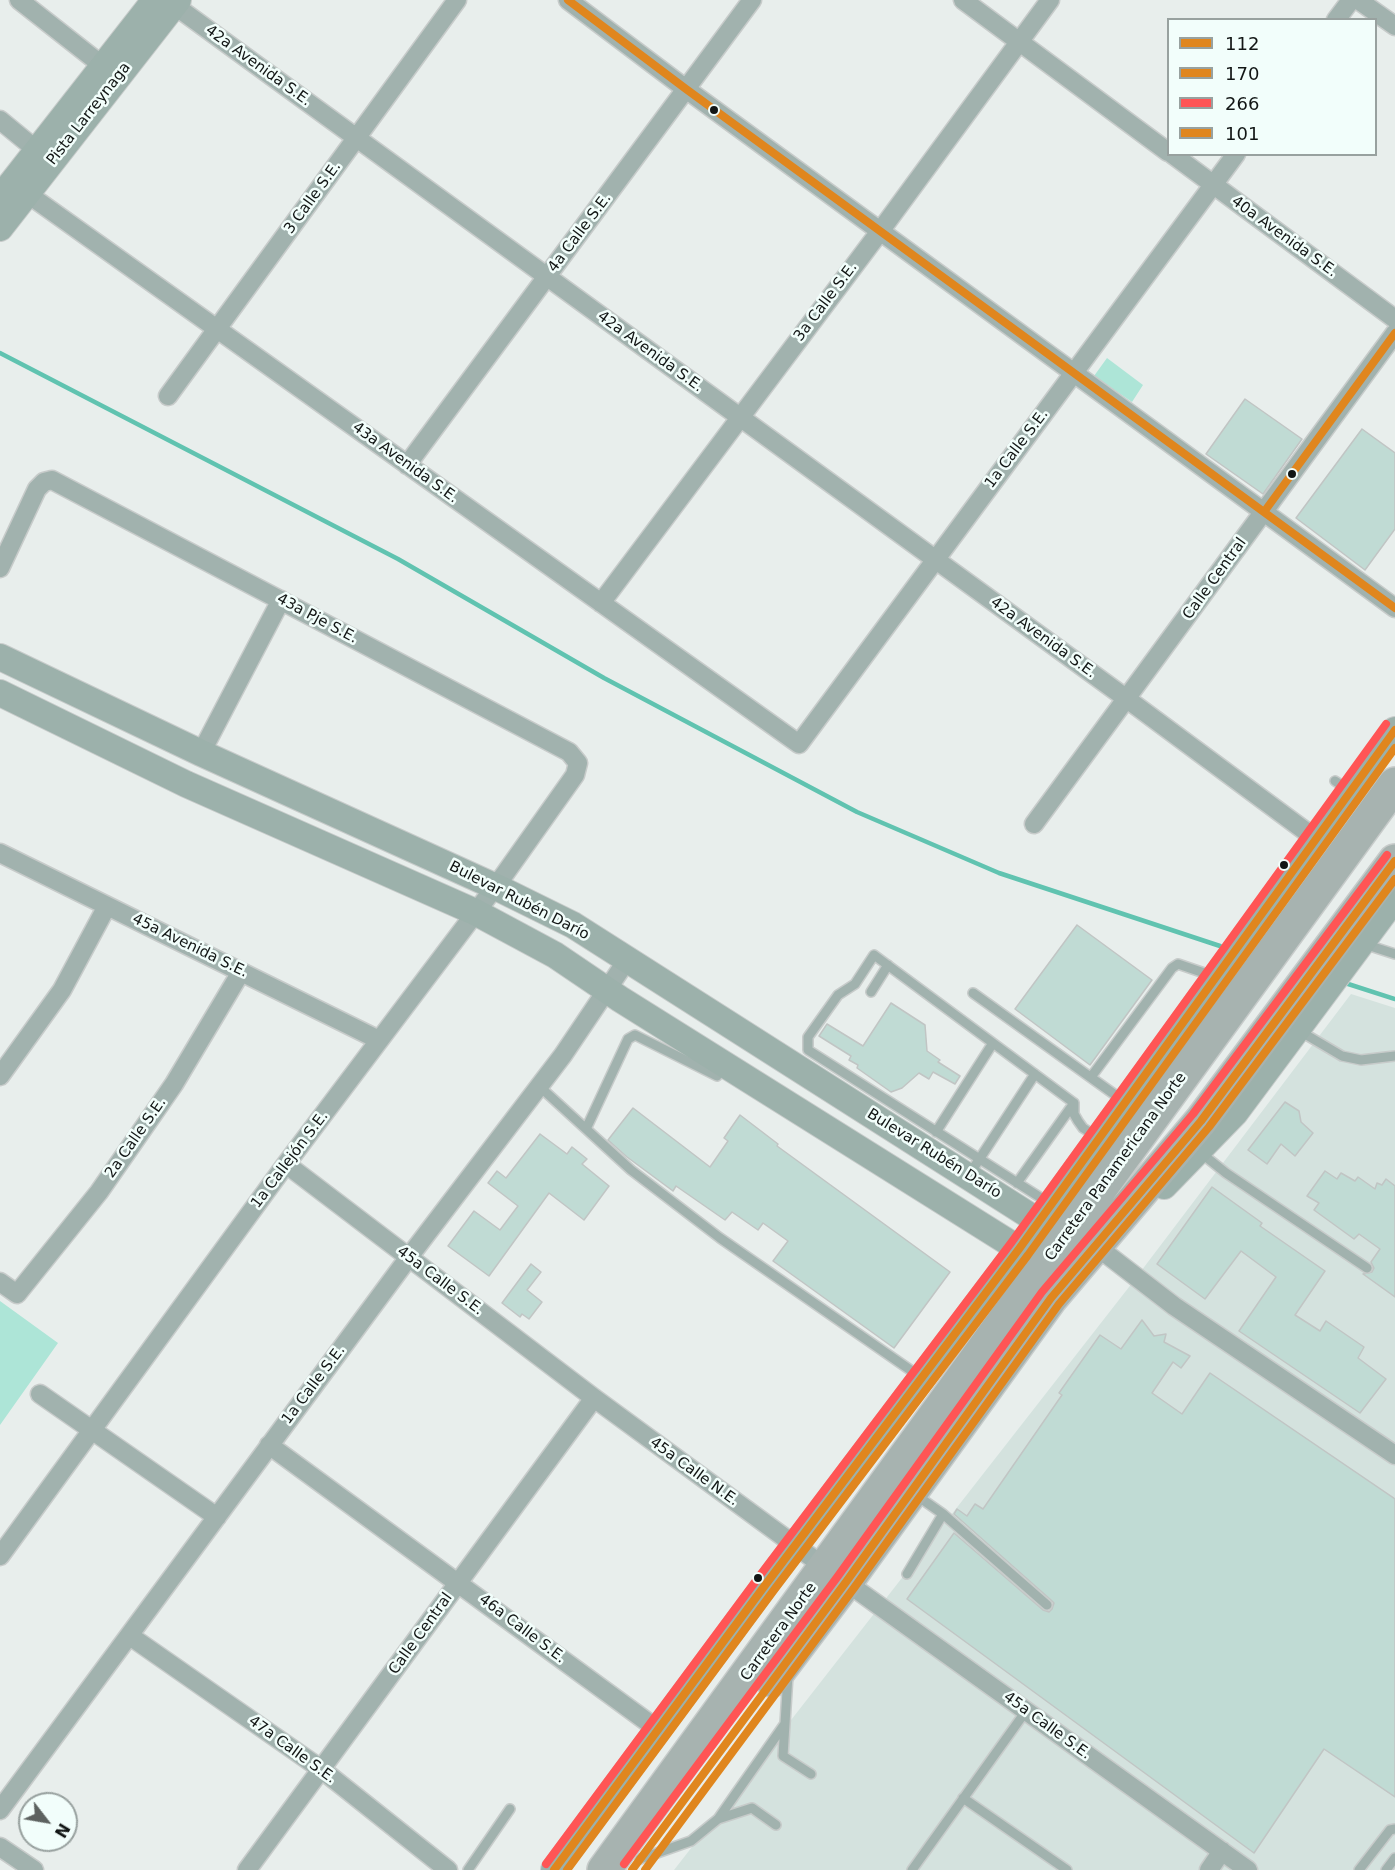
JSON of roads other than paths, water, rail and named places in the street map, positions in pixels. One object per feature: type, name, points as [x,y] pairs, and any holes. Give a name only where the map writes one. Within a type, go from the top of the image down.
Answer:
[{"type":"highway","name":"Carretera Panamericana Norte","points":[[836,1575],[1227,988],[1395,784]]},
{"type":"highway","name":"Carretera Panamericana Norte","points":[[836,1575],[912,1492],[1051,1298],[1201,1121],[1287,1027],[1395,861]]},
{"type":"highway","name":"Carretera Norte","points":[[636,1864],[790,1655],[836,1575]]},
{"type":"highway","name":"Carretera Norte","points":[[604,1870],[836,1575]]},
{"type":"street","points":[[19,0],[103,66]]},
{"type":"street","name":"3 Calle S.E.","points":[[168,396],[457,0]]},
{"type":"street","points":[[568,0],[686,89],[1395,608]]},
{"type":"street","name":"4a Calle S.E.","points":[[408,465],[752,0]]},
{"type":"street","name":"40a Avenida S.E.","points":[[963,0],[1167,151]]},
{"type":"street","name":"3a Calle S.E.","points":[[601,603],[881,230],[1050,0]]},
{"type":"street","points":[[1338,18],[1351,0]]},
{"type":"street","points":[[1358,0],[1395,26]]},
{"type":"street","name":"Pista Larreynaga","points":[[44,156],[103,66],[169,2]]},
{"type":"street","name":"Pista Larreynaga","points":[[0,228],[13,191],[169,2]]},
{"type":"street","name":"42a Avenida S.E.","points":[[169,2],[1316,839]]},
{"type":"street","points":[[0,120],[44,156]]},
{"type":"street","name":"40a Avenida S.E.","points":[[1174,156],[1395,319]]},
{"type":"street","name":"1a Calle S.E.","points":[[799,744],[1235,156]]},
{"type":"street","name":"43a Avenida S.E.","points":[[13,191],[217,329],[799,744]]},
{"type":"street","name":"Calle Central","points":[[1034,825],[1395,333]]},
{"type":"street","name":"43a Pje S.E.","points":[[0,568],[37,489],[44,482],[52,480],[569,752],[578,763]]},
{"type":"street","points":[[201,753],[281,600]]},
{"type":"street","name":"Bulevar Rubén Darío","points":[[0,657],[201,753],[576,921],[627,960],[766,1042],[1045,1213]]},
{"type":"street","name":"Bulevar Rubén Darío","points":[[0,693],[197,789],[475,912],[555,955],[1019,1249]]},
{"type":"street","points":[[554,1870],[657,1729],[1019,1249],[1126,1102],[1227,988],[1316,839],[1343,786],[1395,730]]},
{"type":"street","name":"1a Callejón S.E.","points":[[0,1556],[286,1164],[496,886],[575,775],[578,763]]},
{"type":"street","name":"45a Avenida S.E.","points":[[0,853],[379,1040]]},
{"type":"street","points":[[1051,1298],[1236,1113],[1287,1027],[1335,980],[1395,898]]},
{"type":"street","points":[[0,1076],[62,990],[107,906]]},
{"type":"street","name":"1a Calle S.E.","points":[[0,1810],[269,1445],[539,1086],[627,960]]},
{"type":"street","name":"2a Calle S.E.","points":[[0,1282],[17,1294],[99,1192],[174,1084],[241,972]]},
{"type":"street","name":"45a Calle S.E.","points":[[286,1164],[594,1398]]},
{"type":"street","points":[[1100,1249],[1174,1306],[1395,1455]]},
{"type":"street","points":[[40,1394],[217,1517]]},
{"type":"street","name":"Calle Central","points":[[247,1870],[594,1398]]},
{"type":"street","name":"45a Calle N.E.","points":[[594,1398],[795,1546]]},
{"type":"street","name":"46a Calle S.E.","points":[[269,1445],[657,1729]]},
{"type":"street","name":"45a Calle S.E.","points":[[795,1546],[1248,1870]]},
{"type":"street","name":"47a Calle S.E.","points":[[130,1636],[321,1769],[448,1870]]},
{"type":"street","points":[[0,1847],[34,1870]]},
{"type":"street","points":[[1209,1870],[1222,1851]]},
{"type":"lane","points":[[1362,943],[1395,954]]},
{"type":"lane","points":[[1045,1213],[1017,1183],[974,1168],[936,1132],[808,1050],[807,1037],[838,995],[855,984],[874,955],[1074,1103]]},
{"type":"lane","points":[[1091,1077],[1172,968],[1178,964],[1227,988]]},
{"type":"lane","points":[[871,992],[888,965]]},
{"type":"lane","points":[[974,993],[1126,1102]]},
{"type":"lane","points":[[1287,1027],[1342,1056],[1361,1060],[1395,1056]]},
{"type":"lane","points":[[586,1129],[628,1039],[635,1035],[717,1076]]},
{"type":"lane","points":[[936,1132],[993,1043]]},
{"type":"lane","points":[[974,1168],[1035,1074]]},
{"type":"lane","points":[[539,1086],[631,1170],[720,1238],[921,1377]]},
{"type":"lane","points":[[1017,1183],[1074,1103]]},
{"type":"lane","points":[[1074,1103],[1074,1114],[1083,1128],[1100,1138]]},
{"type":"lane","points":[[1199,1151],[1226,1173],[1367,1268]]},
{"type":"lane","points":[[912,1492],[943,1514],[1047,1605]]},
{"type":"lane","points":[[907,1574],[943,1514]]},
{"type":"lane","points":[[790,1655],[783,1756],[811,1774]]},
{"type":"lane","points":[[912,1870],[1026,1711]]},
{"type":"lane","points":[[636,1864],[691,1841],[718,1819],[784,1724]]},
{"type":"lane","points":[[963,1798],[1067,1870]]},
{"type":"lane","points":[[718,1819],[752,1808],[776,1825]]},
{"type":"lane","points":[[468,1870],[510,1809]]},
{"type":"lane","points":[[1359,1870],[1390,1830],[1395,1828]]},
{"type":"lane","points":[[1386,1870],[1395,1858]]},
{"type":"waterway","points":[[0,353],[398,559],[604,678],[857,812],[999,873],[1220,946]]},
{"type":"waterway","points":[[1342,982],[1395,999]]}]
